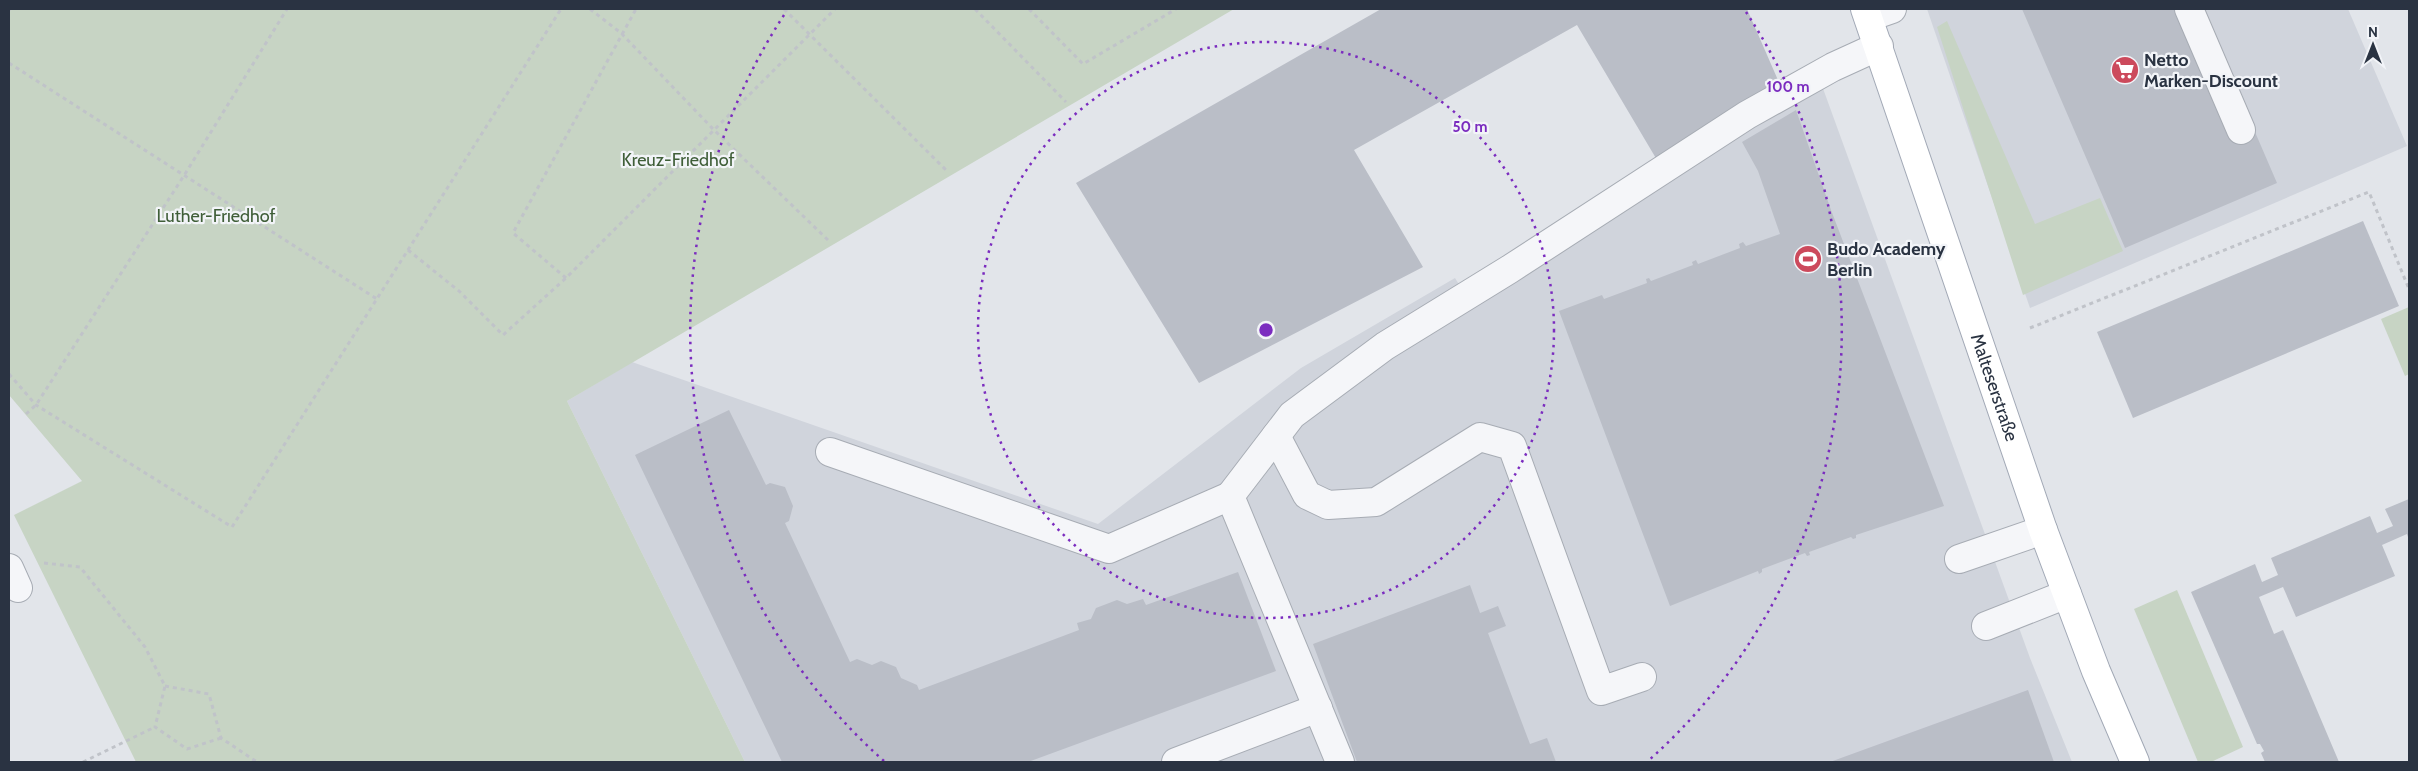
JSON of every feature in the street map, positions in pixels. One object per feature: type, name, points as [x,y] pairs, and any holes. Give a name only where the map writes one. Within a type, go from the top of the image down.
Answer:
[{"type":"main road","name":"Malteserstraße","points":[[1875,12],[1880,46],[2043,530],[2096,670],[2135,762]]},
{"type":"lane","points":[[2190,9],[2241,130]]},
{"type":"lane","points":[[830,452],[1109,549],[1230,496],[1292,415],[1385,346],[1510,269],[1747,115],[1833,67],[1880,46]]},
{"type":"lane","points":[[1276,436],[1307,495],[1328,504],[1376,502],[1480,437],[1512,446],[1601,691],[1642,677]]},
{"type":"lane","points":[[1230,496],[1340,762]]},
{"type":"lane","points":[[1959,559],[2043,530]]},
{"type":"lane","points":[[1986,626],[2067,594]]},
{"type":"lane","points":[[1176,762],[1318,708]]},
{"type":"path","points":[[26,414],[36,404],[185,174],[287,9]]},
{"type":"path","points":[[9,374],[36,404],[232,527],[562,9]]},
{"type":"path","points":[[590,9],[621,33],[714,130],[829,241]]},
{"type":"path","points":[[566,278],[513,233],[621,33],[636,9]]},
{"type":"path","points":[[784,9],[947,171]]},
{"type":"path","points":[[408,250],[459,291],[503,335],[566,278],[835,9]]},
{"type":"path","points":[[975,9],[1066,102]]},
{"type":"path","points":[[1030,9],[1083,64],[1176,9]]},
{"type":"path","points":[[9,63],[185,174],[377,299]]},
{"type":"path","points":[[2030,328],[2368,192],[2409,289]]},
{"type":"path","points":[[37,564],[80,567],[145,648],[166,686],[155,727],[84,762]]},
{"type":"path","points":[[166,686],[209,694],[221,738],[257,762]]},
{"type":"path","points":[[155,727],[187,749],[221,738]]},
{"type":"shaded area","points":[[1927,9],[2348,9],[2407,146],[2030,308]]},
{"type":"shaded area","points":[[1821,83],[2030,658],[2072,762],[745,762],[567,401],[632,362],[1098,524],[1301,368],[1455,278],[1468,299]]},
{"type":"green space","points":[[9,9],[1234,9],[567,401],[745,762],[136,762],[14,515],[82,481],[9,395]]},
{"type":"green space","points":[[1947,21],[2035,224],[2100,198],[2123,251],[2023,295],[1937,27]]},
{"type":"green space","points":[[2409,307],[2409,374],[2405,376],[2381,319]]},
{"type":"green space","points":[[2177,590],[2243,747],[2211,762],[2198,762],[2134,609]]},
{"type":"building","points":[[1381,9],[1747,9],[1781,87],[1657,160],[1577,25],[1354,150],[1423,267],[1199,383],[1076,183]]},
{"type":"building","name":"Netto Marken-Discount","points":[[2022,9],[2175,9],[2233,142],[2255,132],[2277,183],[2125,248]]},
{"type":"building","points":[[1796,110],[1831,210],[1944,506],[1856,535],[1856,538],[1853,539],[1851,537],[1809,552],[1810,555],[1807,556],[1805,553],[1762,569],[1762,572],[1759,574],[1758,571],[1670,606],[1559,311],[1602,295],[1604,299],[1647,283],[1646,279],[1649,278],[1651,281],[1693,265],[1692,262],[1696,260],[1698,264],[1740,248],[1739,244],[1743,242],[1746,246],[1780,234],[1758,171],[1742,142]]},
{"type":"building","points":[[2363,221],[2399,306],[2133,418],[2097,332]]},
{"type":"building","points":[[729,410],[766,485],[770,483],[785,487],[793,506],[789,521],[785,523],[850,662],[857,659],[872,665],[881,661],[896,667],[901,678],[917,685],[919,690],[1079,630],[1077,623],[1091,619],[1096,608],[1117,600],[1127,604],[1143,599],[1146,605],[1238,572],[1276,671],[1028,762],[782,762],[635,455]]},
{"type":"building","points":[[2409,499],[2409,540],[2407,534],[2382,545],[2395,576],[2296,617],[2283,587],[2259,597],[2274,634],[2283,630],[2339,762],[2265,762],[2261,753],[2264,751],[2260,744],[2257,744],[2191,592],[2255,564],[2262,582],[2278,575],[2271,558],[2370,516],[2377,533],[2393,526],[2385,509]]},
{"type":"building","points":[[1470,585],[1480,613],[1498,606],[1506,626],[1488,633],[1530,744],[1547,738],[1556,762],[1357,762],[1313,644]]},
{"type":"building","points":[[2028,690],[2054,762],[1830,762]]},
{"type":"place","name":"Netto Marken-Discount","points":[[2125,70]]},
{"type":"place","name":"Budo Academy Berlin","points":[[1808,259]]},
{"type":"park label","name":"Kreuz-Friedhof","points":[[678,160]]},
{"type":"park label","name":"Luther-Friedhof","points":[[216,216]]}]
